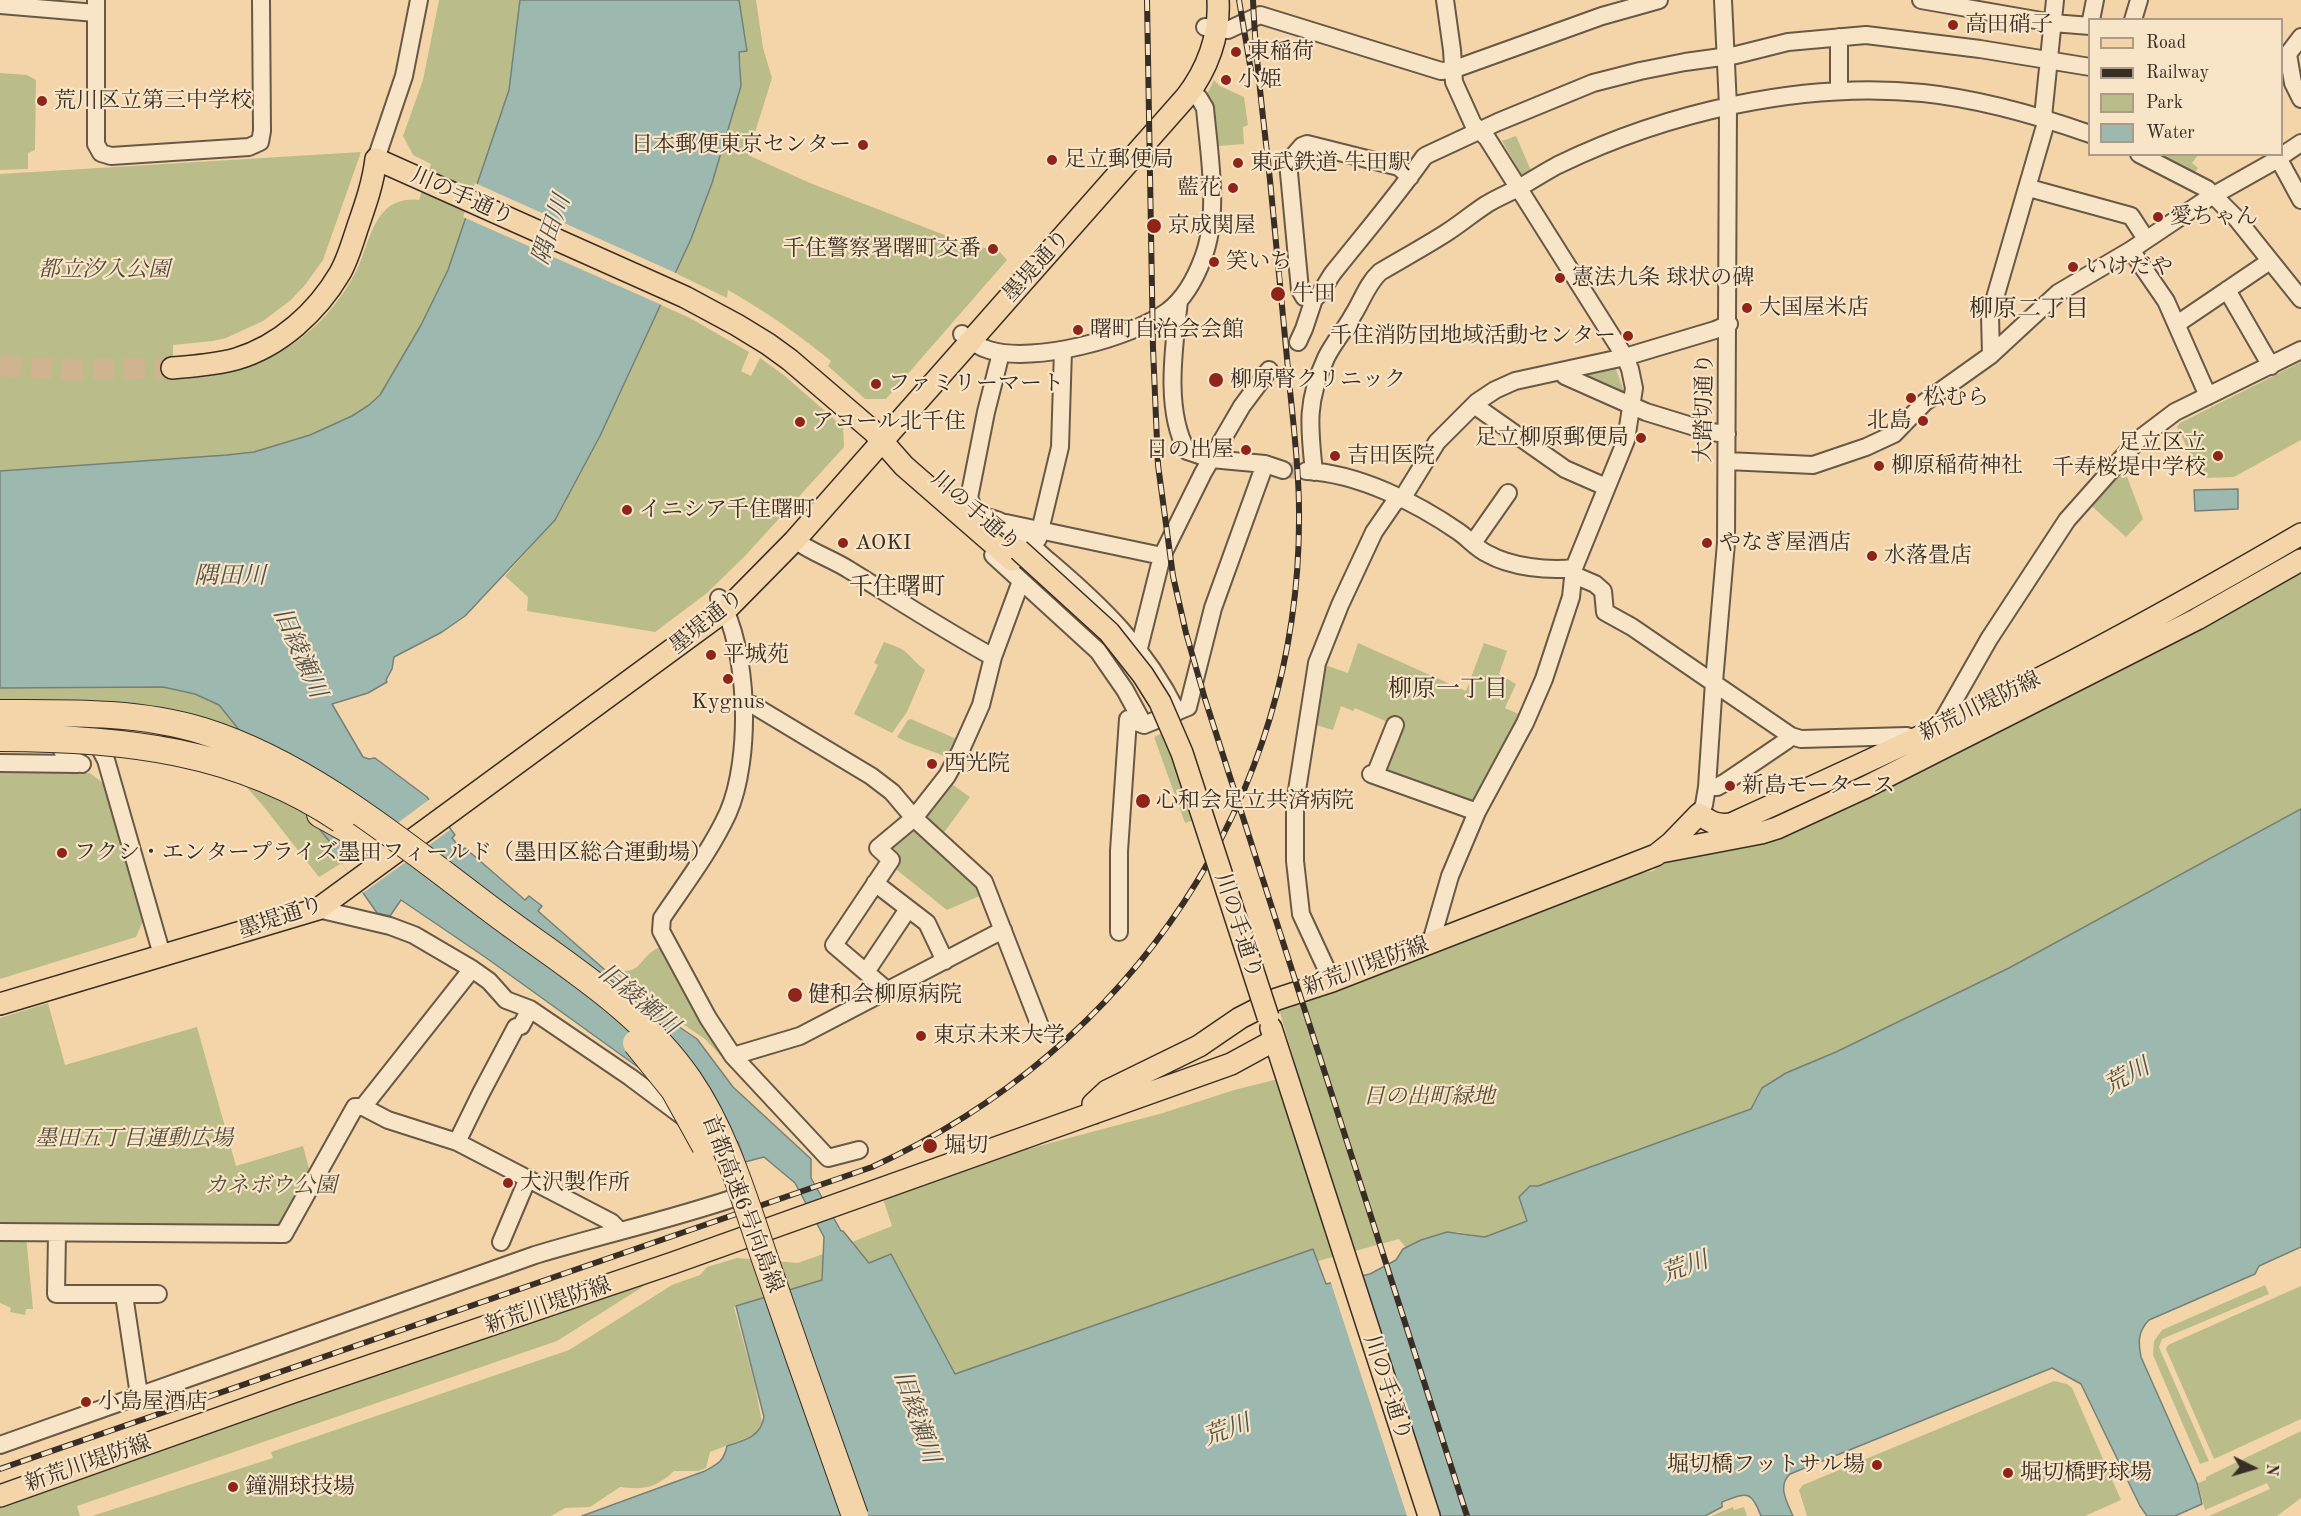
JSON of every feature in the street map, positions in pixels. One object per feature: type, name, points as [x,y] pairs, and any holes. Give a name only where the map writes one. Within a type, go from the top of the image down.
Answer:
[{"type":"highway","name":"首都高速6号向島線","points":[[0,713],[146,719],[201,731],[272,759],[338,798],[618,1005],[656,1040],[689,1080],[724,1147],[855,1516]]},
{"type":"highway","points":[[0,726],[107,728],[207,743],[280,770],[338,798]]},
{"type":"highway","name":"首都高速6号向島線","points":[[0,738],[108,742],[166,749],[238,769],[298,795],[334,815],[380,847],[609,1018],[644,1051],[674,1090],[709,1154],[840,1516]]},
{"type":"highway","points":[[0,753],[77,753],[192,766],[260,787],[297,802],[380,847]]},
{"type":"main road","name":"墨堤通り","points":[[966,338],[1180,86],[1211,28],[1206,0]]},
{"type":"main road","name":"墨堤通り","points":[[0,991],[318,909],[352,879],[723,604],[795,540],[879,436],[1191,91],[1207,63],[1211,28],[1218,0]]},
{"type":"main road","name":"川の手通り","points":[[376,159],[685,297],[738,325],[790,360],[879,436],[904,466],[1022,553],[1109,632],[1143,675],[1160,702],[1182,753],[1262,1019],[1429,1516]]},
{"type":"main road","points":[[172,362],[234,349],[287,320],[312,294],[332,266],[364,180],[376,159]]},
{"type":"main road","name":"墨堤通り","points":[[723,604],[786,531],[879,436]]},
{"type":"main road","name":"新荒川堤防線","points":[[1660,852],[1699,814],[1713,824],[1721,826],[1731,824],[1911,741],[2041,678],[2180,605],[2301,534]]},
{"type":"main road","name":"新荒川堤防線","points":[[1094,1113],[1093,1104],[1107,1091],[1199,1046],[1240,1018],[1277,999],[1332,981],[1660,852],[1777,828],[1866,787],[2197,619],[2301,560]]},
{"type":"main road","name":"墨堤通り","points":[[0,1004],[300,902],[352,879]]},
{"type":"main road","name":"川の手通り","points":[[1272,1049],[1416,1516]]},
{"type":"main road","name":"新荒川堤防線","points":[[0,1496],[290,1393],[673,1263],[1272,1049]]},
{"type":"street","points":[[0,4],[96,7],[96,144],[101,153],[107,156],[124,156],[249,147],[260,141],[262,131],[261,0]]},
{"type":"street","points":[[376,159],[404,76],[419,0]]},
{"type":"street","points":[[1211,28],[1232,29],[1260,15],[1269,0]]},
{"type":"street","points":[[1436,941],[1432,935],[1450,876],[1477,812],[1525,723],[1544,679],[1571,597],[1574,572],[1626,440],[1632,407],[1633,378],[1625,357],[1518,188],[1473,124],[1454,82],[1445,0]]},
{"type":"street","points":[[1260,15],[1441,71],[1452,70],[1602,16],[1659,0]]},
{"type":"street","name":"大踏切通り","points":[[1699,814],[1704,804],[1707,787],[1726,543],[1728,106],[1723,0]]},
{"type":"street","points":[[1921,0],[2053,23],[2088,26]]},
{"type":"street","points":[[1991,355],[1990,315],[2029,188],[2045,118],[2055,0]]},
{"type":"street","points":[[2091,18],[2095,0]]},
{"type":"street","points":[[2134,18],[2139,0]]},
{"type":"street","points":[[1410,177],[1399,167],[1307,144],[1290,158],[1288,162],[1300,290],[1304,297],[1318,296],[1332,274],[1410,177],[1427,155],[1593,83],[1684,62],[1725,57],[1788,42],[1866,35],[2088,67]]},
{"type":"street","points":[[1839,37],[1839,90]]},
{"type":"street","points":[[2301,37],[2288,54],[2293,83],[2301,99]]},
{"type":"street","points":[[1911,741],[1907,736],[1801,739],[1791,736],[1714,682],[1605,612],[1604,591],[1574,572],[1521,565],[1499,559],[1486,554],[1436,517],[1401,497],[1364,483],[1310,471],[1311,398],[1326,357],[1353,315],[1371,279],[1446,233],[1489,203],[1557,166],[1623,137],[1728,106],[1839,90],[1923,93],[1991,104],[2045,118],[2088,133]]},
{"type":"street","points":[[966,338],[989,350],[1001,353],[1063,350],[1134,329],[1162,315],[1179,301],[1187,292],[1204,254],[1212,199],[1205,108],[1191,91]]},
{"type":"street","points":[[2283,153],[2301,144]]},
{"type":"street","points":[[2143,156],[2214,195],[2301,299]]},
{"type":"street","points":[[1727,461],[1813,465],[1866,447],[1894,434],[1925,402],[1991,355],[2058,293],[2132,250],[2277,156],[2301,200]]},
{"type":"street","points":[[2029,188],[2131,216],[2146,239]]},
{"type":"street","points":[[2132,250],[2166,301],[2208,396]]},
{"type":"street","points":[[2177,324],[2270,261]]},
{"type":"street","points":[[2227,290],[2271,366]]},
{"type":"street","points":[[1298,342],[1307,323],[1314,298]]},
{"type":"street","points":[[1179,301],[1172,409],[1181,441],[1187,451],[1211,459],[1264,464],[1283,470]]},
{"type":"street","points":[[1332,981],[1301,914],[1295,861],[1295,803],[1317,663],[1363,551],[1374,532],[1405,494],[1437,442],[1474,405],[1495,390],[1515,381],[1625,357],[1728,324]]},
{"type":"street","points":[[1022,553],[1042,530],[1060,447],[1063,350]]},
{"type":"street","points":[[1947,723],[1944,717],[1989,639],[2039,562],[2082,501],[2138,440],[2175,412],[2301,350]]},
{"type":"street","points":[[1001,353],[986,412],[969,498],[974,519],[971,535],[1098,651],[1125,690],[1144,725]]},
{"type":"street","points":[[1139,648],[1162,556],[1211,459],[1242,406],[1269,370]]},
{"type":"street","points":[[1564,372],[1565,376],[1632,407],[1711,432],[1727,434]]},
{"type":"street","points":[[1474,405],[1565,469],[1606,487]]},
{"type":"street","points":[[1119,932],[1119,851],[1128,719],[1144,725],[1188,707],[1214,608],[1264,464]]},
{"type":"street","points":[[1473,543],[1508,493]]},
{"type":"street","points":[[974,519],[1042,530],[1162,556]]},
{"type":"street","points":[[1000,522],[1022,553],[1111,616],[1139,648],[1159,677],[1177,712]]},
{"type":"street","points":[[795,540],[802,546],[849,569],[947,631],[993,657]]},
{"type":"street","points":[[888,991],[834,945],[891,860],[878,848],[914,818],[947,776],[960,752],[981,705],[993,657],[1021,581]]},
{"type":"street","points":[[723,604],[740,662],[743,702],[740,766],[732,802],[716,834],[662,918],[664,939],[708,1018],[733,1056],[828,1158],[859,1150]]},
{"type":"street","points":[[743,702],[753,705],[871,776],[892,792],[914,818],[984,882],[1040,1026]]},
{"type":"street","points":[[1395,725],[1373,774],[1477,812]]},
{"type":"street","points":[[82,764],[65,757],[60,750],[60,743],[67,733],[78,731],[92,734],[106,760],[160,950]]},
{"type":"street","points":[[1707,787],[1717,787],[1724,783],[1791,736]]},
{"type":"street","points":[[0,763],[82,764],[94,766],[110,778]]},
{"type":"street","points":[[875,883],[927,923],[945,961]]},
{"type":"street","points":[[0,1445],[535,1255],[734,1198],[737,1189],[733,1176],[714,1145],[687,1120],[630,1077],[530,1009],[506,1000],[489,981],[414,935],[390,926],[318,909]]},
{"type":"street","points":[[866,972],[908,909]]},
{"type":"street","points":[[733,1056],[800,1036],[1003,930]]},
{"type":"street","points":[[363,1107],[472,969]]},
{"type":"street","points":[[457,1142],[511,1037],[530,1009]]},
{"type":"street","points":[[0,1232],[284,1234],[355,1107],[363,1107],[388,1120],[457,1142],[611,1222],[619,1230]]},
{"type":"street","points":[[501,1242],[528,1178]]},
{"type":"street","points":[[57,1234],[56,1294],[158,1294]]},
{"type":"street","points":[[124,1295],[139,1395]]},
{"type":"green space","name":"都立汐入公園","points":[[439,0],[520,0],[509,90],[448,270],[421,325],[380,395],[352,416],[310,435],[254,452],[0,471],[0,174],[361,152],[323,260],[291,300],[263,321],[226,338],[173,345],[173,379],[216,375],[257,363],[294,343],[326,315],[352,278],[372,230],[385,211],[405,200],[419,200],[431,164],[413,155],[403,136],[423,80]]},
{"type":"green space","points":[[739,0],[756,0],[763,48],[772,78],[748,155],[810,183],[970,245],[999,251],[1007,260],[886,399],[865,399],[828,366],[831,361],[781,323],[742,298],[728,290],[727,298],[675,273],[691,239],[712,183],[741,66],[739,52],[747,50]]},
{"type":"green space","points":[[0,73],[27,75],[36,80],[35,150],[28,153],[28,169],[0,170]]},
{"type":"green space","points":[[1214,80],[1220,86],[1244,97],[1248,125],[1243,127],[1244,144],[1218,146],[1212,99],[1207,94]]},
{"type":"green space","points":[[1516,136],[1532,173],[1523,177],[1502,141]]},
{"type":"green space","points":[[2158,156],[2197,156],[2192,163],[2198,168],[2193,175]]},
{"type":"green space","points":[[661,305],[690,318],[749,352],[741,371],[751,376],[760,358],[785,376],[843,427],[844,447],[745,556],[707,593],[655,632],[527,611],[528,597],[505,576],[555,520]]},
{"type":"green space","points":[[2301,362],[2301,440],[2234,477],[2202,478],[2177,427],[2180,423]]},
{"type":"green space","points":[[1614,364],[1624,391],[1622,398],[1574,373]]},
{"type":"green space","points":[[2123,466],[2143,519],[2126,537],[2087,502]]},
{"type":"green space","name":"日の出町緑地","points":[[2301,570],[2301,809],[2009,968],[1836,1052],[1786,1073],[1762,1088],[1751,1109],[1538,1186],[1530,1186],[1527,1221],[1485,1237],[1458,1232],[1421,1240],[1406,1248],[1399,1239],[1318,1261],[1313,1249],[955,1375],[891,1254],[869,1263],[852,1242],[892,1226],[882,1196],[975,1163],[1298,1074],[1279,1009],[1315,999],[1621,876],[1653,871],[1671,856],[1749,840]]},
{"type":"green space","points":[[884,642],[905,651],[925,670],[907,712],[892,733],[854,714],[878,665],[874,663]]},
{"type":"green space","points":[[1358,643],[1466,691],[1484,643],[1507,651],[1499,674],[1516,684],[1505,708],[1523,716],[1471,809],[1379,774],[1397,726],[1355,708],[1353,711],[1341,706],[1333,730],[1316,725],[1325,665],[1348,673]]},
{"type":"green space","points":[[163,687],[195,694],[219,705],[334,847],[328,852],[332,852],[342,863],[319,877],[264,807],[218,754],[0,720],[0,688]]},
{"type":"green space","points":[[911,719],[961,741],[951,760],[897,737]]},
{"type":"green space","points":[[1177,726],[1205,816],[1185,823],[1154,737]]},
{"type":"green space","name":"フクシ・エンタープライズ墨田フィールド（墨田区総合運動場）","points":[[0,772],[90,773],[104,784],[143,921],[136,937],[0,979]]},
{"type":"green space","points":[[953,785],[970,797],[940,838],[922,818],[946,787]]},
{"type":"green space","points":[[913,827],[984,889],[984,894],[947,910],[892,866],[886,847]]},
{"type":"green space","points":[[658,948],[663,949],[693,1006],[723,1054],[721,1056],[705,1039],[640,995],[615,973],[617,970],[625,971],[636,968]]},
{"type":"green space","name":"墨田五丁目運動広場","points":[[48,1003],[65,1065],[197,1027],[236,1166],[303,1146],[311,1176],[281,1229],[0,1228],[0,1018]]},
{"type":"green space","points":[[0,1234],[26,1236],[33,1309],[26,1309],[25,1315],[10,1312],[11,1308],[0,1303]]},
{"type":"green space","points":[[823,1254],[823,1280],[734,1307],[754,1381],[762,1422],[754,1435],[710,1452],[706,1468],[698,1471],[674,1471],[661,1481],[649,1486],[620,1487],[590,1507],[565,1508],[551,1516],[92,1516],[273,1458],[271,1452],[569,1350],[672,1285],[700,1275],[707,1267],[737,1258],[798,1263]]},
{"type":"green space","points":[[666,1272],[557,1341],[77,1506],[80,1516],[0,1516],[0,1503]]},
{"type":"green space","points":[[2265,1285],[2269,1294],[2162,1339],[2159,1347],[2209,1461],[2200,1464],[2153,1355],[2154,1341],[2162,1330]]},
{"type":"green space","points":[[2301,1286],[2301,1419],[2214,1459],[2166,1349],[2168,1345]]},
{"type":"green space","name":"堀切橋野球場","points":[[2054,1381],[2067,1384],[2072,1388],[2121,1500],[2085,1516],[1807,1516],[1799,1490],[1803,1485]]},
{"type":"green space","points":[[2301,1431],[2301,1498],[2277,1516],[2209,1516],[2270,1489],[2267,1483],[2205,1510],[2198,1483]]},
{"type":"green space","points":[[1733,1507],[1734,1510],[1744,1507],[1747,1516],[1711,1516]]},
{"type":"water","points":[[520,0],[739,0],[747,51],[739,52],[741,86],[712,183],[691,239],[600,436],[555,520],[465,616],[442,632],[394,657],[387,682],[368,693],[332,704],[363,757],[375,758],[427,797],[455,835],[452,838],[462,850],[465,848],[525,900],[529,896],[542,906],[538,911],[637,998],[697,1039],[733,1087],[811,1159],[811,1178],[841,1231],[869,1263],[891,1254],[955,1374],[1313,1249],[1326,1284],[1370,1274],[1396,1260],[1403,1249],[1421,1240],[1447,1232],[1485,1237],[1527,1221],[1519,1197],[1530,1186],[1538,1186],[1751,1109],[1762,1088],[1786,1073],[1836,1052],[2009,968],[2301,809],[2301,1247],[2259,1266],[2255,1274],[2149,1320],[2140,1337],[2141,1357],[2197,1483],[2202,1504],[2175,1516],[2147,1516],[2081,1384],[2052,1368],[1790,1474],[1784,1484],[1784,1489],[1793,1516],[1761,1516],[1751,1497],[1742,1495],[1722,1502],[1722,1507],[1705,1516],[582,1516],[705,1471],[720,1462],[727,1446],[745,1440],[759,1430],[764,1417],[736,1306],[822,1280],[824,1237],[795,1183],[764,1157],[745,1162],[738,1142],[720,1126],[485,957],[401,900],[390,916],[377,913],[341,861],[332,853],[329,854],[328,852],[334,847],[219,705],[195,694],[163,687],[0,688],[0,471],[254,452],[310,435],[352,416],[369,405],[380,395],[421,325],[448,270],[509,90]]},
{"type":"water","points":[[2238,489],[2238,509],[2195,511],[2194,490]]},
{"type":"pier","points":[[475,183],[678,274],[664,306],[463,217]]},
{"type":"pier","points":[[430,799],[450,830],[363,893],[342,864]]},
{"type":"pier","points":[[1360,1273],[1439,1516],[1407,1516],[1330,1280]]},
{"type":"tunnel","points":[[0,366],[74,370],[172,368]]},
{"type":"tunnel","points":[[1283,470],[1306,471]]},
{"type":"railway","points":[[1147,0],[1153,348],[1158,465],[1173,576],[1205,699],[1467,1516]]},
{"type":"railway","points":[[1239,0],[1251,71]]},
{"type":"railway","points":[[0,1469],[872,1167],[965,1117],[1048,1055],[1122,983],[1184,902],[1234,814],[1270,718],[1292,617],[1299,511],[1297,465],[1253,0]]},
{"type":"place","name":"高田硝子","points":[[1953,25]]},
{"type":"place","name":"東稲荷","points":[[1236,52]]},
{"type":"place","name":"小姫","points":[[1226,80]]},
{"type":"place","name":"荒川区立第三中学校","points":[[42,101]]},
{"type":"place","name":"日本郵便東京センター","points":[[863,145]]},
{"type":"place","name":"足立郵便局","points":[[1052,160]]},
{"type":"place","name":"東武鉄道 牛田駅","points":[[1238,163]]},
{"type":"place","name":"藍花","points":[[1233,188]]},
{"type":"place","name":"愛ちゃん","points":[[2158,217]]},
{"type":"place","name":"京成関屋","points":[[1154,226]]},
{"type":"place","name":"千住警察署曙町交番","points":[[993,249]]},
{"type":"place","name":"笑いち","points":[[1214,262]]},
{"type":"place","name":"いけだや","points":[[2073,267]]},
{"type":"place","name":"憲法九条 球状の碑","points":[[1560,278]]},
{"type":"place","name":"牛田","points":[[1278,294]]},
{"type":"place","name":"大国屋米店","points":[[1747,308]]},
{"type":"place","name":"曙町自治会会館","points":[[1078,330]]},
{"type":"place","name":"千住消防団地域活動センター","points":[[1628,336]]},
{"type":"place","name":"柳原腎クリニック","points":[[1216,380]]},
{"type":"place","name":"ファミリーマート","points":[[876,384]]},
{"type":"place","name":"松むら","points":[[1911,398]]},
{"type":"place","name":"北島","points":[[1923,421]]},
{"type":"place","name":"アコール北千住","points":[[800,422]]},
{"type":"place","name":"足立柳原郵便局","points":[[1641,438]]},
{"type":"place","name":"日の出屋","points":[[1246,450]]},
{"type":"place","name":"吉田医院","points":[[1335,456]]},
{"type":"place","name":"足立区立 千寿桜堤中学校","points":[[2218,456]]},
{"type":"place","name":"柳原稲荷神社","points":[[1879,466]]},
{"type":"place","name":"イニシア千住曙町","points":[[627,510]]},
{"type":"place","name":"AOKI","points":[[843,543]]},
{"type":"place","name":"やなぎ屋酒店","points":[[1707,543]]},
{"type":"place","name":"水落畳店","points":[[1872,556]]},
{"type":"place","name":"平城苑","points":[[711,655]]},
{"type":"place","name":"Kygnus","points":[[728,679]]},
{"type":"place","name":"西光院","points":[[932,764]]},
{"type":"place","name":"新島モータース","points":[[1730,786]]},
{"type":"place","name":"心和会足立共済病院","points":[[1143,801]]},
{"type":"place","name":"フクシ・エンタープライズ墨田フィールド（墨田区総合運動場）","points":[[62,853]]},
{"type":"place","name":"健和会柳原病院","points":[[795,995]]},
{"type":"place","name":"東京未来大学","points":[[921,1036]]},
{"type":"place","name":"堀切","points":[[930,1146]]},
{"type":"place","name":"大沢製作所","points":[[508,1183]]},
{"type":"place","name":"小島屋酒店","points":[[86,1402]]},
{"type":"place","name":"堀切橋フットサル場","points":[[1877,1465]]},
{"type":"place","name":"堀切橋野球場","points":[[2008,1473]]},
{"type":"place","name":"鐘淵球技場","points":[[233,1487]]},
{"type":"district","name":"柳原二丁目","points":[[2029,310]]},
{"type":"district","name":"千住曙町","points":[[897,588]]},
{"type":"district","name":"柳原一丁目","points":[[1448,690]]},
{"type":"water label","name":"隅田川","points":[[552,230]]},
{"type":"water label","name":"隅田川","points":[[230,577]]},
{"type":"water label","name":"旧綾瀬川","points":[[299,653]]},
{"type":"water label","name":"旧綾瀬川","points":[[638,1000]]},
{"type":"water label","name":"荒川","points":[[2127,1077]]},
{"type":"water label","name":"荒川","points":[[1685,1268]]},
{"type":"water label","name":"旧綾瀬川","points":[[916,1417]]},
{"type":"water label","name":"荒川","points":[[1227,1431]]},
{"type":"park label","name":"カネボウ公園","points":[[271,1186]]}]
